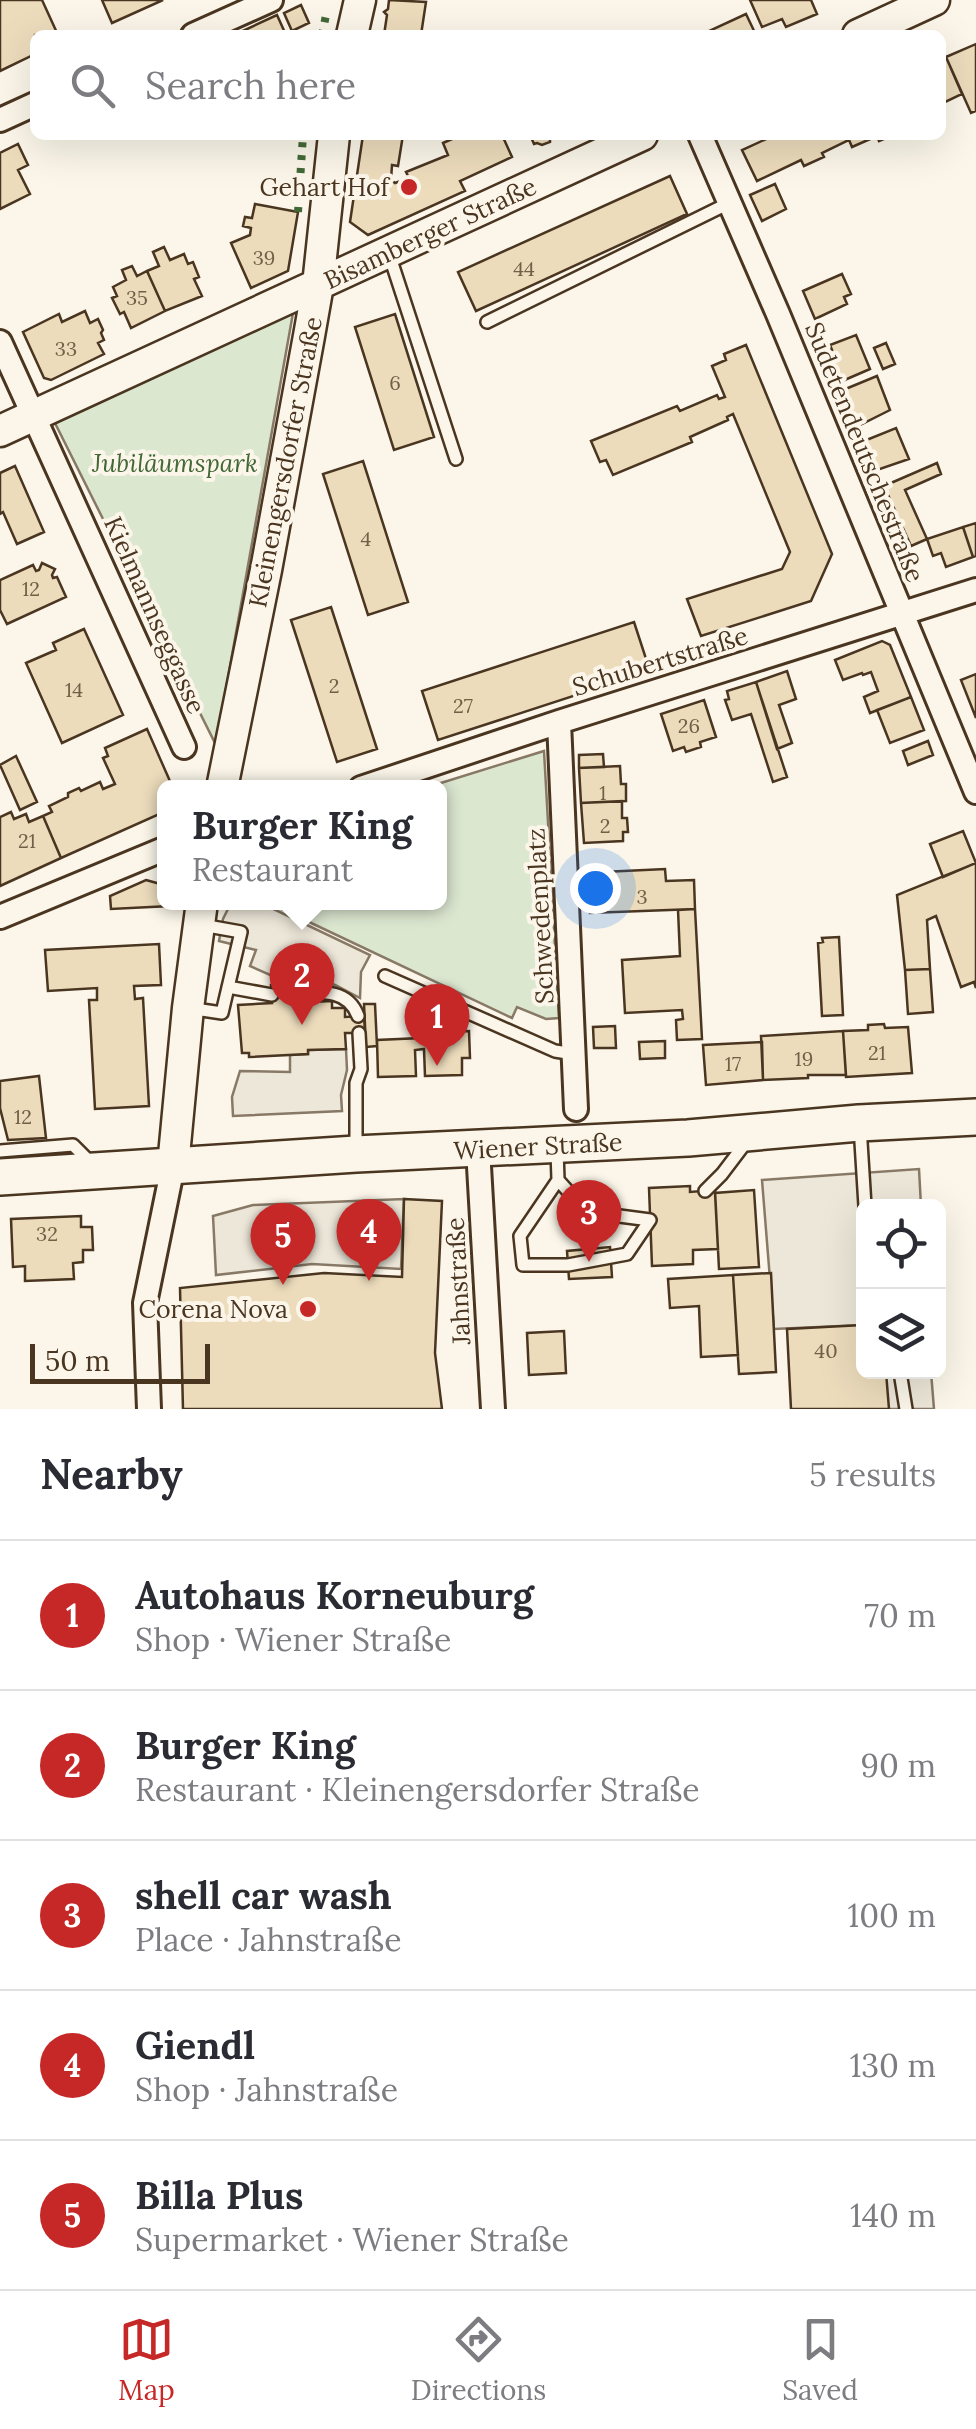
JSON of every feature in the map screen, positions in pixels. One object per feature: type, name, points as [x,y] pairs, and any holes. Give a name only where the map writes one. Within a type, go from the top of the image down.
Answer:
[{"type":"main road","points":[[353,30],[360,0]]},
{"type":"main road","points":[[869,30],[934,0]]},
{"type":"main road","name":"Kleinengersdorfer Straße","points":[[224,780],[318,285],[333,140]]},
{"type":"main road","name":"Bisamberger Straße","points":[[0,431],[631,140]]},
{"type":"main road","points":[[174,1166],[200,914]]},
{"type":"main road","name":"Wiener Straße","points":[[0,1177],[752,1134],[976,1117]]},
{"type":"street","points":[[204,30],[271,0]]},
{"type":"street","points":[[0,120],[30,106]]},
{"type":"street","name":"Sudetendeutschestraße","points":[[702,140],[976,792]]},
{"type":"street","name":"Kielmannseggasse","points":[[0,342],[184,746]]},
{"type":"street","name":"Schubertstraße","points":[[385,780],[976,590]]},
{"type":"street","name":"Schwedenplatz","points":[[559,722],[576,1109]]},
{"type":"street","points":[[0,917],[157,852]]},
{"type":"street","name":"Jahnstraße","points":[[478,1149],[493,1409]]},
{"type":"street","points":[[149,1409],[145,1303],[174,1166]]},
{"type":"lane","points":[[486,322],[729,203]]},
{"type":"lane","points":[[388,253],[456,459]]},
{"type":"lane","points":[[188,1008],[222,1012],[240,932],[200,914]]},
{"type":"lane","points":[[385,976],[555,1051],[574,1054]]},
{"type":"lane","points":[[228,987],[272,994]]},
{"type":"lane","points":[[290,994],[335,993],[346,998],[358,1016]]},
{"type":"lane","points":[[356,1154],[359,1033]]},
{"type":"lane","points":[[860,1123],[865,1199]]},
{"type":"lane","points":[[705,1191],[752,1134]]},
{"type":"lane","points":[[0,1151],[73,1145],[100,1171]]},
{"type":"lane","points":[[557,1145],[558,1180],[520,1236],[522,1265],[568,1265],[627,1254],[650,1220],[612,1215],[576,1200],[558,1180]]},
{"type":"lane","points":[[901,1379],[906,1409]]},
{"type":"green space","name":"Jubiläumspark","points":[[293,313],[216,745],[53,419]]},
{"type":"green space","points":[[544,751],[559,1018],[546,1019],[517,1007],[512,1018],[284,910],[447,910],[447,781]]},
{"type":"shaded area","points":[[228,910],[276,910],[370,955],[361,972],[360,998],[294,967],[286,982],[250,966],[256,950],[219,941]]},
{"type":"shaded area","points":[[346,1049],[342,1111],[233,1116],[232,1097],[240,1071],[290,1072],[290,1055],[308,1054],[308,1050]]},
{"type":"shaded area","points":[[919,1169],[921,1199],[856,1199],[856,1325],[774,1329],[762,1180]]},
{"type":"shaded area","points":[[404,1199],[401,1269],[312,1264],[216,1275],[213,1216],[253,1205]]},
{"type":"shaded area","points":[[868,1379],[932,1379],[934,1409],[870,1409]]},
{"type":"building","points":[[0,0],[42,0],[56,30],[30,30],[30,56],[0,71]]},
{"type":"building","points":[[102,0],[163,0],[112,23]]},
{"type":"building","points":[[389,0],[426,2],[422,30],[385,30],[384,12]]},
{"type":"building","points":[[750,0],[811,0],[817,14],[786,27],[782,19],[762,27]]},
{"type":"building","points":[[301,5],[309,23],[292,30],[284,13]]},
{"type":"building","points":[[746,14],[754,30],[711,30]]},
{"type":"building","points":[[277,15],[284,30],[245,30]]},
{"type":"building","points":[[976,44],[976,111],[971,113],[946,57]]},
{"type":"building","points":[[946,57],[962,94],[946,102]]},
{"type":"building","name":"Gehart Hof","points":[[362,140],[402,140],[398,166],[392,165],[391,180],[395,183],[409,178],[406,172],[448,155],[443,143],[450,140],[504,140],[512,157],[460,181],[465,191],[368,235],[350,222]]},
{"type":"building","points":[[764,140],[849,140],[804,166],[801,160],[757,181],[742,150]]},
{"type":"building","points":[[849,140],[868,140],[852,147]]},
{"type":"building","points":[[18,144],[28,165],[18,170],[30,194],[0,209],[0,153]]},
{"type":"building","points":[[670,176],[687,214],[476,311],[458,272]]},
{"type":"building","points":[[775,184],[786,209],[762,221],[750,195]]},
{"type":"building","points":[[255,204],[298,212],[288,271],[251,288],[231,243],[250,235],[251,228],[243,226],[245,217],[252,218]]},
{"type":"building","points":[[164,247],[170,260],[184,254],[188,264],[193,262],[199,277],[194,279],[202,296],[165,311],[147,271],[159,266],[153,252]]},
{"type":"building","points":[[132,266],[137,276],[147,271],[165,311],[131,328],[112,298],[117,296],[113,287],[126,280],[122,270]]},
{"type":"building","points":[[842,274],[851,294],[844,297],[847,304],[815,319],[803,291]]},
{"type":"building","points":[[85,311],[90,323],[98,319],[103,330],[104,340],[98,343],[104,354],[51,380],[44,378],[23,332],[59,314],[62,322]]},
{"type":"building","points":[[395,314],[434,437],[394,450],[355,327]]},
{"type":"building","points":[[856,335],[870,369],[840,382],[828,352],[832,350],[830,345]]},
{"type":"building","points":[[886,343],[895,364],[883,369],[874,348]]},
{"type":"building","points":[[746,345],[832,554],[811,601],[701,636],[687,599],[782,569],[790,552],[733,414],[690,437],[692,442],[613,475],[606,460],[600,462],[591,441],[677,406],[680,411],[717,395],[719,399],[725,397],[712,366],[726,360],[724,354]]},
{"type":"building","points":[[877,376],[890,410],[858,426],[843,390]]},
{"type":"building","points":[[896,428],[909,459],[877,470],[864,441]]},
{"type":"building","points":[[363,461],[408,602],[368,615],[323,474]]},
{"type":"building","points":[[937,463],[941,474],[905,490],[927,539],[911,546],[884,486]]},
{"type":"building","points":[[15,466],[44,532],[17,544],[3,512],[0,514],[0,473]]},
{"type":"building","points":[[976,523],[976,556],[973,557],[963,527]]},
{"type":"building","points":[[963,527],[973,557],[946,567],[941,553],[933,556],[927,539]]},
{"type":"building","points":[[42,563],[55,569],[53,578],[57,577],[66,597],[7,624],[0,610],[0,580],[33,565],[39,570]]},
{"type":"building","points":[[331,607],[377,749],[337,762],[291,620]]},
{"type":"building","points":[[634,622],[650,671],[438,740],[422,691]]},
{"type":"building","points":[[84,629],[123,715],[62,743],[26,663],[56,650],[53,643]]},
{"type":"building","points":[[882,641],[890,645],[911,697],[870,713],[864,697],[878,691],[871,672],[843,680],[835,660]]},
{"type":"building","points":[[787,671],[796,699],[779,705],[792,743],[777,749],[756,682]]},
{"type":"building","points":[[976,674],[976,718],[961,680]]},
{"type":"building","points":[[756,682],[787,777],[773,782],[751,714],[732,720],[725,700],[729,699],[727,691]]},
{"type":"building","points":[[911,697],[924,730],[890,743],[877,710]]},
{"type":"building","points":[[704,700],[716,737],[686,752],[684,747],[673,751],[661,714]]},
{"type":"building","points":[[147,729],[169,780],[157,780],[157,815],[61,858],[43,816],[52,812],[49,806],[79,788],[81,791],[100,782],[103,789],[115,784],[103,758],[108,756],[105,748]]},
{"type":"building","points":[[928,741],[933,755],[908,765],[903,751]]},
{"type":"building","points":[[603,754],[604,767],[579,768],[579,755]]},
{"type":"building","points":[[16,756],[37,802],[20,810],[0,765]]},
{"type":"building","points":[[620,766],[626,801],[581,803],[579,768]]},
{"type":"building","points":[[622,801],[622,818],[627,818],[628,832],[623,832],[623,841],[584,843],[581,803]]},
{"type":"building","points":[[11,812],[14,819],[26,814],[29,822],[43,816],[61,858],[0,886],[0,817]]},
{"type":"building","points":[[963,831],[976,863],[943,877],[930,844]]},
{"type":"building","points":[[976,863],[976,988],[974,982],[961,987],[936,916],[927,920],[930,969],[905,970],[897,895]]},
{"type":"building","points":[[665,869],[666,881],[694,880],[695,909],[590,913],[589,884],[603,883],[603,872]]},
{"type":"building","points":[[146,880],[157,883],[157,907],[111,909],[110,896]]},
{"type":"building","points":[[695,909],[702,1039],[677,1040],[676,1020],[683,1019],[682,1010],[625,1013],[622,960],[680,956],[678,910]]},
{"type":"building","points":[[839,937],[843,1015],[822,1016],[818,943],[823,942],[822,938]]},
{"type":"building","points":[[159,944],[161,985],[134,986],[135,999],[143,998],[149,1106],[95,1109],[89,1000],[97,1000],[97,988],[48,991],[45,950]]},
{"type":"building","points":[[930,969],[933,1012],[908,1014],[905,970]]},
{"type":"building","points":[[289,984],[290,1003],[332,1001],[332,1008],[345,1008],[345,1017],[364,1016],[365,1033],[345,1033],[346,1049],[249,1057],[249,1053],[242,1053],[238,1005],[272,1003],[271,985]]},
{"type":"building","points":[[364,1004],[375,1004],[377,1046],[366,1047]]},
{"type":"building","points":[[884,1024],[885,1028],[908,1027],[912,1073],[846,1077],[843,1031],[868,1030],[868,1025]]},
{"type":"building","points":[[615,1026],[616,1048],[594,1048],[593,1027]]},
{"type":"building","points":[[469,1031],[470,1058],[462,1058],[462,1075],[425,1076],[424,1049],[415,1050],[416,1076],[378,1077],[377,1040]]},
{"type":"building","points":[[843,1031],[846,1075],[763,1080],[761,1036]]},
{"type":"building","points":[[665,1041],[665,1058],[640,1059],[639,1042]]},
{"type":"building","points":[[762,1042],[763,1080],[706,1085],[703,1045]]},
{"type":"building","points":[[39,1076],[46,1138],[8,1140],[0,1108],[0,1081]]},
{"type":"building","points":[[690,1186],[690,1192],[715,1190],[718,1249],[693,1250],[693,1264],[652,1266],[649,1188]]},
{"type":"building","points":[[754,1190],[759,1267],[719,1269],[715,1193]]},
{"type":"building","name":"Corena Nova","points":[[404,1199],[442,1201],[435,1353],[442,1409],[183,1409],[180,1288],[324,1273],[402,1277]]},
{"type":"building","points":[[81,1216],[81,1227],[92,1227],[93,1250],[83,1250],[83,1262],[73,1263],[74,1279],[25,1281],[25,1266],[13,1267],[11,1219]]},
{"type":"building","points":[[610,1247],[612,1277],[569,1279],[567,1251]]},
{"type":"building","points":[[771,1273],[776,1372],[739,1374],[733,1275]]},
{"type":"building","points":[[733,1275],[738,1355],[701,1357],[699,1306],[670,1308],[668,1279]]},
{"type":"building","points":[[856,1325],[856,1379],[887,1379],[889,1409],[791,1409],[787,1329]]},
{"type":"building","points":[[564,1331],[566,1373],[529,1375],[527,1333]]},
{"type":"hedge","points":[[323,30],[327,10]]},
{"type":"hedge","points":[[298,212],[303,140]]},
{"type":"place","name":"Gehart Hof","points":[[409,187]]},
{"type":"place","name":"Burger King","points":[[302,1025]]},
{"type":"place","name":"Autohaus Korneuburg","points":[[437,1066]]},
{"type":"place","name":"shell car wash","points":[[589,1262]]},
{"type":"place","name":"Giendl","points":[[369,1281]]},
{"type":"place","name":"Billa Plus","points":[[283,1285]]},
{"type":"place","name":"Corena Nova","points":[[308,1309]]}]
